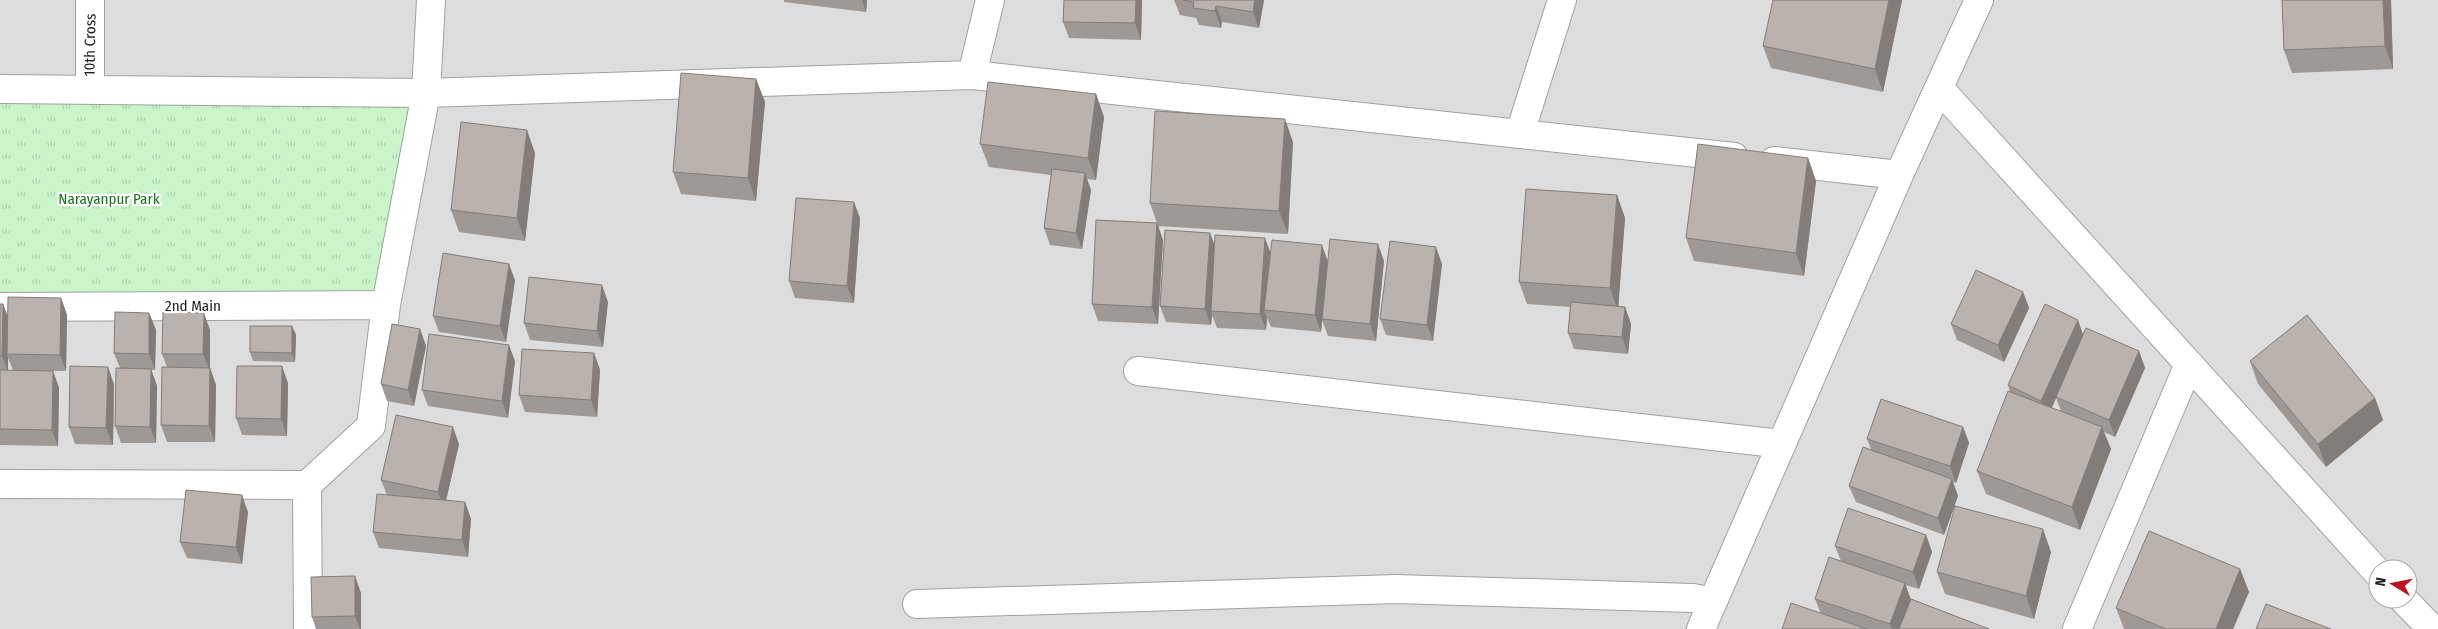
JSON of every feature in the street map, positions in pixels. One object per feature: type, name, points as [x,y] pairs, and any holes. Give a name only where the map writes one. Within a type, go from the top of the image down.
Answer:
[{"type":"street","name":"10th Cross","points":[[90,0],[90,89]]},
{"type":"street","points":[[0,484],[307,485],[371,426],[386,305],[426,93],[431,0]]},
{"type":"street","points":[[972,75],[990,0]]},
{"type":"street","points":[[1520,133],[1562,0]]},
{"type":"street","points":[[1701,629],[1899,175],[1978,0]]},
{"type":"street","points":[[0,89],[426,93],[972,75],[1899,175]]},
{"type":"street","points":[[1939,88],[2368,561]]},
{"type":"street","name":"2nd Main","points":[[0,307],[386,305]]},
{"type":"street","points":[[2077,629],[2189,364]]},
{"type":"street","points":[[1138,371],[1782,444]]},
{"type":"street","points":[[307,485],[308,629]]},
{"type":"street","points":[[917,604],[1396,589],[1693,598],[1713,602]]},
{"type":"street","points":[[2413,609],[2432,629]]},
{"type":"shaded area","points":[[0,0],[2438,0],[2438,629],[0,629]]},
{"type":"green space","name":"Narayanpur Park","points":[[0,89],[426,93],[386,305],[0,307]]},
{"type":"building","points":[[1064,0],[1136,0],[1135,23],[1063,22]]},
{"type":"building","points":[[1183,0],[1255,0],[1253,12],[1216,6],[1215,11],[1193,8],[1194,2]]},
{"type":"building","points":[[1773,0],[1889,0],[1875,69],[1763,46]]},
{"type":"building","points":[[2282,0],[2383,0],[2385,46],[2284,50]]},
{"type":"building","points":[[681,73],[756,79],[748,178],[673,172]]},
{"type":"building","points":[[988,82],[1096,94],[1088,158],[980,144]]},
{"type":"building","points":[[1155,111],[1285,119],[1279,211],[1150,203]]},
{"type":"building","points":[[461,122],[527,130],[517,218],[451,210]]},
{"type":"building","points":[[1698,144],[1808,158],[1796,253],[1686,238]]},
{"type":"building","points":[[1052,169],[1085,173],[1076,233],[1044,228]]},
{"type":"building","points":[[1526,189],[1617,195],[1610,288],[1519,282]]},
{"type":"building","points":[[796,198],[854,202],[847,286],[789,281]]},
{"type":"building","points":[[1096,220],[1157,223],[1152,307],[1092,304]]},
{"type":"building","points":[[1165,230],[1210,233],[1205,309],[1160,306]]},
{"type":"building","points":[[1215,235],[1265,238],[1260,314],[1211,311]]},
{"type":"building","points":[[1330,239],[1378,244],[1370,324],[1322,319]]},
{"type":"building","points":[[1272,240],[1322,245],[1315,315],[1264,310]]},
{"type":"building","points":[[1390,241],[1436,247],[1427,325],[1380,319]]},
{"type":"building","points":[[443,253],[509,264],[500,326],[433,316]]},
{"type":"building","points":[[1976,270],[2023,292],[1998,345],[1951,324]]},
{"type":"building","points":[[529,277],[602,285],[597,331],[524,323]]},
{"type":"building","points":[[8,297],[61,298],[60,355],[7,354]]},
{"type":"building","points":[[1571,302],[1625,307],[1622,337],[1568,333]]},
{"type":"building","points":[[0,304],[3,304],[2,356],[0,356]]},
{"type":"building","points":[[2045,304],[2078,320],[2041,401],[2008,385]]},
{"type":"building","points":[[115,312],[149,313],[149,354],[114,353]]},
{"type":"building","points":[[163,312],[204,313],[203,354],[162,354]]},
{"type":"building","points":[[2307,315],[2375,398],[2318,444],[2250,361]]},
{"type":"building","points":[[392,324],[420,329],[408,390],[381,384]]},
{"type":"building","points":[[250,326],[292,326],[292,353],[250,352]]},
{"type":"building","points":[[2086,328],[2139,351],[2109,420],[2056,397]]},
{"type":"building","points":[[429,334],[509,345],[502,401],[422,390]]},
{"type":"building","points":[[522,349],[594,353],[591,400],[519,395]]},
{"type":"building","points":[[70,366],[108,367],[106,428],[69,427]]},
{"type":"building","points":[[237,366],[282,366],[281,419],[236,418]]},
{"type":"building","points":[[162,367],[210,368],[209,426],[161,425]]},
{"type":"building","points":[[116,368],[151,369],[150,427],[115,426]]},
{"type":"building","points":[[0,370],[53,371],[52,430],[0,429]]},
{"type":"building","points":[[2008,391],[2102,427],[2072,507],[1977,471]]},
{"type":"building","points":[[1881,399],[1963,427],[1950,466],[1867,439]]},
{"type":"building","points":[[396,415],[453,427],[438,492],[381,480]]},
{"type":"building","points":[[1863,447],[1952,479],[1938,518],[1849,486]]},
{"type":"building","points":[[186,490],[242,495],[236,547],[180,542]]},
{"type":"building","points":[[377,494],[465,502],[462,540],[373,532]]},
{"type":"building","points":[[1955,506],[2043,529],[2026,596],[1937,572]]},
{"type":"building","points":[[1848,508],[1926,535],[1913,572],[1835,546]]},
{"type":"building","points":[[2149,531],[2240,569],[2216,629],[2166,629],[2116,608]]},
{"type":"building","points":[[1829,557],[1905,583],[1890,624],[1815,599]]},
{"type":"building","points":[[355,576],[355,616],[312,617],[311,577]]},
{"type":"building","points":[[1911,599],[1989,629],[1899,629]]},
{"type":"building","points":[[1791,603],[1867,629],[1782,629]]},
{"type":"building","points":[[2266,604],[2331,629],[2256,629]]}]
